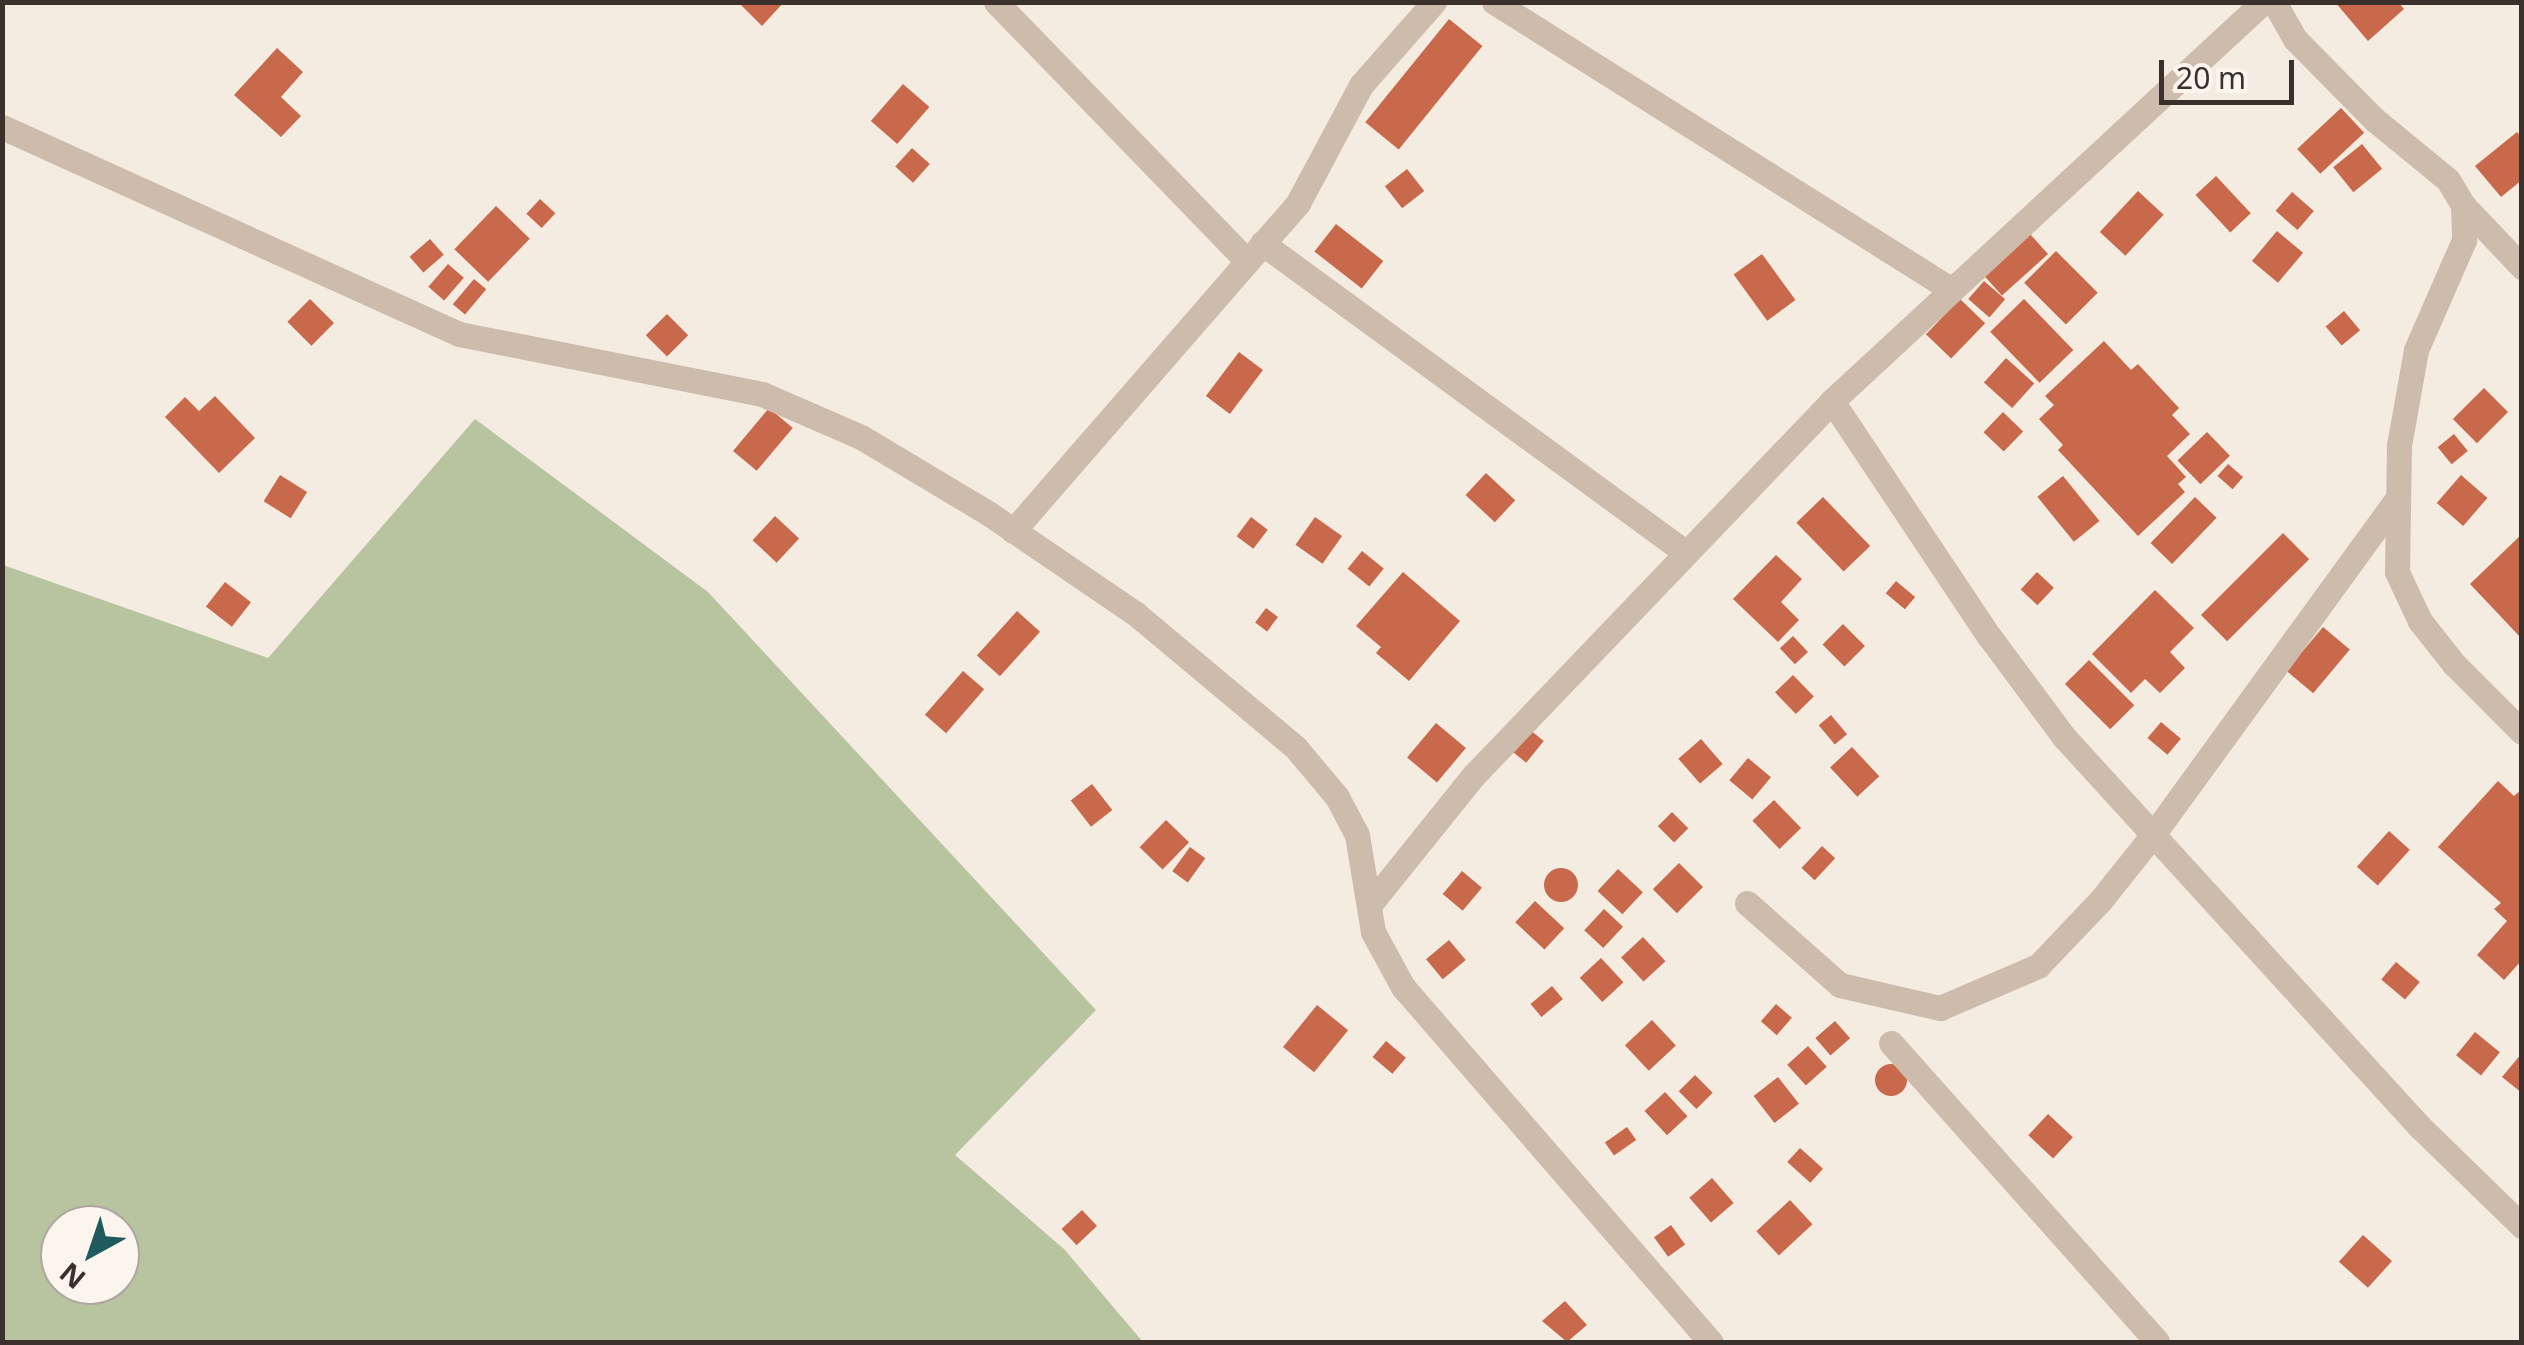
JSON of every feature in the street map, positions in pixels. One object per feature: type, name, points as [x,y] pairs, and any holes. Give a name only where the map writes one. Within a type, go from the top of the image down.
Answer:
[{"type":"street","points":[[996,2],[1255,252],[1685,552]]},
{"type":"street","points":[[1013,531],[1298,202],[1361,84],[1434,2]]},
{"type":"street","points":[[1494,2],[1952,290]]},
{"type":"street","points":[[1370,903],[1474,775],[1832,401],[2263,2]]},
{"type":"street","points":[[2274,2],[2295,39],[2375,120],[2448,180],[2463,206],[2522,267]]},
{"type":"street","points":[[2,127],[459,334],[762,394],[862,437],[1136,614],[1296,748],[1337,796],[1357,835],[1373,932],[1403,987],[1711,1342]]},
{"type":"street","points":[[2463,206],[2464,240],[2416,350],[2399,446],[2397,572],[2420,622],[2454,664],[2522,732]]},
{"type":"street","points":[[1832,401],[1988,636],[2064,737],[2156,832],[2420,1126],[2522,1226]]},
{"type":"street","points":[[1747,903],[1840,985],[1940,1008],[2038,966],[2100,901],[2156,832],[2398,498]]},
{"type":"street","points":[[1891,1044],[2157,1342]]},
{"type":"green space","points":[[475,419],[708,592],[1096,1010],[955,1155],[1064,1249],[1143,1342],[3,1342],[3,565],[268,658]]},
{"type":"building","points":[[738,2],[784,2],[762,26]]},
{"type":"building","points":[[2335,2],[2398,2],[2404,9],[2368,41]]},
{"type":"building","points":[[1449,19],[1482,46],[1399,149],[1365,122]]},
{"type":"building","points":[[277,48],[303,72],[281,97],[301,116],[281,137],[234,95]]},
{"type":"building","points":[[903,84],[929,107],[897,144],[871,121]]},
{"type":"building","points":[[2341,108],[2364,133],[2320,174],[2297,149]]},
{"type":"building","points":[[2517,132],[2522,138],[2522,180],[2501,197],[2475,166]]},
{"type":"building","points":[[2362,144],[2382,169],[2353,192],[2333,167]]},
{"type":"building","points":[[912,148],[930,164],[913,183],[895,167]]},
{"type":"building","points":[[1407,169],[1424,191],[1402,208],[1385,186]]},
{"type":"building","points":[[2216,176],[2251,213],[2230,232],[2196,195]]},
{"type":"building","points":[[2138,191],[2164,215],[2125,256],[2100,232]]},
{"type":"building","points":[[2292,192],[2314,211],[2297,230],[2276,211]]},
{"type":"building","points":[[540,199],[555,213],[542,228],[526,214]]},
{"type":"building","points":[[496,206],[530,239],[488,282],[454,249]]},
{"type":"building","points":[[1336,224],[1383,261],[1362,289],[1314,252]]},
{"type":"building","points":[[2277,231],[2303,253],[2278,283],[2252,261]]},
{"type":"building","points":[[2030,234],[2048,254],[2002,296],[1984,275]]},
{"type":"building","points":[[430,239],[444,255],[423,273],[410,257]]},
{"type":"building","points":[[2056,251],[2098,293],[2066,325],[2024,283]]},
{"type":"building","points":[[1762,254],[1796,300],[1767,321],[1734,275]]},
{"type":"building","points":[[448,264],[464,278],[444,300],[428,287]]},
{"type":"building","points":[[474,279],[486,289],[465,315],[453,304]]},
{"type":"building","points":[[1984,281],[2005,299],[1989,317],[1968,299]]},
{"type":"building","points":[[310,299],[334,323],[311,346],[287,322]]},
{"type":"building","points":[[1960,299],[1985,323],[1951,359],[1926,334]]},
{"type":"building","points":[[2024,299],[2073,350],[2040,383],[1990,332]]},
{"type":"building","points":[[2344,311],[2360,330],[2342,346],[2326,326]]},
{"type":"building","points":[[667,314],[688,335],[667,356],[646,335]]},
{"type":"building","points":[[2104,341],[2131,370],[2138,364],[2179,408],[2172,415],[2190,434],[2167,456],[2186,477],[2178,484],[2185,492],[2138,536],[2058,450],[2063,445],[2039,419],[2054,405],[2045,396]]},
{"type":"building","points":[[1239,352],[1263,370],[1230,414],[1206,396]]},
{"type":"building","points":[[2006,358],[2034,383],[2012,408],[1984,383]]},
{"type":"building","points":[[2484,388],[2508,412],[2477,443],[2453,419]]},
{"type":"building","points":[[215,396],[255,438],[219,473],[165,417],[185,397],[199,411]]},
{"type":"building","points":[[769,408],[793,428],[757,471],[733,451]]},
{"type":"building","points":[[2003,412],[2023,431],[2004,452],[1984,432]]},
{"type":"building","points":[[2207,432],[2230,456],[2200,484],[2178,460]]},
{"type":"building","points":[[2454,434],[2468,451],[2452,464],[2438,447]]},
{"type":"building","points":[[2228,464],[2243,477],[2233,489],[2218,476]]},
{"type":"building","points":[[1486,473],[1515,500],[1495,522],[1466,495]]},
{"type":"building","points":[[280,475],[307,492],[291,518],[264,501]]},
{"type":"building","points":[[2461,475],[2487,498],[2463,526],[2437,503]]},
{"type":"building","points":[[2063,476],[2100,521],[2074,542],[2037,497]]},
{"type":"building","points":[[1823,497],[1870,546],[1844,572],[1796,523]]},
{"type":"building","points":[[2195,497],[2217,518],[2172,564],[2151,543]]},
{"type":"building","points":[[775,516],[799,539],[777,563],[752,540]]},
{"type":"building","points":[[1251,517],[1268,530],[1253,549],[1237,536]]},
{"type":"building","points":[[1315,517],[1342,536],[1323,564],[1295,545]]},
{"type":"building","points":[[2283,533],[2309,559],[2227,641],[2201,615]]},
{"type":"building","points":[[2522,534],[2522,639],[2470,584]]},
{"type":"building","points":[[1362,551],[1384,569],[1369,586],[1348,569]]},
{"type":"building","points":[[1776,555],[1802,579],[1781,602],[1799,620],[1778,642],[1733,599]]},
{"type":"building","points":[[1403,572],[1460,621],[1409,681],[1376,653],[1381,647],[1356,626]]},
{"type":"building","points":[[2037,572],[2054,588],[2037,605],[2021,590]]},
{"type":"building","points":[[1896,581],[1915,597],[1905,609],[1886,593]]},
{"type":"building","points":[[225,582],[251,602],[232,627],[206,606]]},
{"type":"building","points":[[2155,590],[2194,628],[2170,652],[2185,668],[2160,693],[2145,679],[2131,693],[2092,654]]},
{"type":"building","points":[[1266,608],[1278,617],[1267,631],[1255,622]]},
{"type":"building","points":[[1017,611],[1040,632],[1000,676],[977,656]]},
{"type":"building","points":[[1843,624],[1865,646],[1844,666],[1822,645]]},
{"type":"building","points":[[2323,627],[2350,649],[2313,693],[2286,671]]},
{"type":"building","points":[[1793,636],[1808,652],[1795,664],[1780,648]]},
{"type":"building","points":[[2089,660],[2134,705],[2110,729],[2065,684]]},
{"type":"building","points":[[963,671],[984,689],[946,733],[925,715]]},
{"type":"building","points":[[1793,675],[1814,697],[1796,714],[1775,692]]},
{"type":"building","points":[[1831,715],[1847,734],[1835,744],[1819,725]]},
{"type":"building","points":[[2161,722],[2181,739],[2167,755],[2148,738]]},
{"type":"building","points":[[1436,723],[1466,748],[1437,783],[1407,757]]},
{"type":"building","points":[[1529,729],[1544,741],[1526,763],[1511,751]]},
{"type":"building","points":[[1701,739],[1723,764],[1700,784],[1678,759]]},
{"type":"building","points":[[1852,747],[1879,776],[1857,797],[1830,767]]},
{"type":"building","points":[[1748,758],[1771,777],[1752,799],[1729,780]]},
{"type":"building","points":[[2498,781],[2514,796],[2522,789],[2522,960],[2504,980],[2477,955],[2507,921],[2494,909],[2501,903],[2438,847]]},
{"type":"building","points":[[1092,784],[1112,810],[1091,827],[1071,801]]},
{"type":"building","points":[[1774,800],[1801,828],[1780,849],[1752,821]]},
{"type":"building","points":[[1672,812],[1688,828],[1674,842],[1658,826]]},
{"type":"building","points":[[1166,820],[1189,842],[1163,870],[1140,847]]},
{"type":"building","points":[[2389,831],[2410,850],[2378,885],[2357,867]]},
{"type":"building","points":[[1822,846],[1835,858],[1815,880],[1802,868]]},
{"type":"building","points":[[1190,847],[1205,858],[1188,882],[1172,871]]},
{"type":"building","points":[[1679,863],[1703,887],[1677,913],[1653,889]]},
{"type":"building","points":[[1561,868],[1573,873],[1578,885],[1573,897],[1561,902],[1549,897],[1544,885],[1549,873]]},
{"type":"building","points":[[1618,869],[1643,892],[1622,914],[1598,891]]},
{"type":"building","points":[[1462,871],[1482,888],[1463,911],[1443,894]]},
{"type":"building","points":[[1535,901],[1564,928],[1544,949],[1515,922]]},
{"type":"building","points":[[1604,909],[1623,927],[1603,948],[1584,930]]},
{"type":"building","points":[[1643,937],[1666,961],[1644,982],[1621,957]]},
{"type":"building","points":[[1449,940],[1466,960],[1443,979],[1426,959]]},
{"type":"building","points":[[1601,958],[1624,982],[1602,1002],[1580,978]]},
{"type":"building","points":[[2396,962],[2420,982],[2405,1000],[2381,980]]},
{"type":"building","points":[[1552,986],[1563,999],[1541,1017],[1531,1004]]},
{"type":"building","points":[[1776,1004],[1792,1018],[1777,1035],[1761,1021]]},
{"type":"building","points":[[1317,1005],[1348,1030],[1314,1072],[1283,1047]]},
{"type":"building","points":[[1652,1020],[1676,1046],[1649,1071],[1625,1045]]},
{"type":"building","points":[[1835,1021],[1850,1038],[1830,1055],[1815,1038]]},
{"type":"building","points":[[2475,1032],[2500,1052],[2481,1075],[2456,1055]]},
{"type":"building","points":[[1386,1041],[1406,1058],[1392,1074],[1373,1057]]},
{"type":"building","points":[[1808,1046],[1827,1067],[1806,1086],[1787,1065]]},
{"type":"building","points":[[2522,1053],[2522,1093],[2502,1077]]},
{"type":"building","points":[[1891,1064],[1902,1069],[1907,1080],[1902,1091],[1891,1096],[1880,1091],[1875,1080],[1880,1069]]},
{"type":"building","points":[[1695,1075],[1713,1093],[1696,1109],[1679,1091]]},
{"type":"building","points":[[1778,1077],[1799,1104],[1775,1123],[1754,1096]]},
{"type":"building","points":[[1665,1092],[1688,1116],[1667,1135],[1645,1111]]},
{"type":"building","points":[[2048,1114],[2073,1137],[2053,1158],[2028,1135]]},
{"type":"building","points":[[1627,1127],[1636,1140],[1614,1156],[1605,1142]]},
{"type":"building","points":[[1800,1148],[1823,1169],[1810,1183],[1787,1162]]},
{"type":"building","points":[[1712,1178],[1734,1203],[1711,1223],[1689,1198]]},
{"type":"building","points":[[1790,1200],[1813,1224],[1779,1256],[1756,1231]]},
{"type":"building","points":[[1082,1210],[1097,1226],[1077,1245],[1062,1229]]},
{"type":"building","points":[[1671,1225],[1685,1244],[1668,1257],[1654,1237]]},
{"type":"building","points":[[2363,1235],[2392,1261],[2368,1288],[2339,1262]]},
{"type":"building","points":[[1565,1301],[1587,1325],[1567,1342],[1542,1321]]}]
